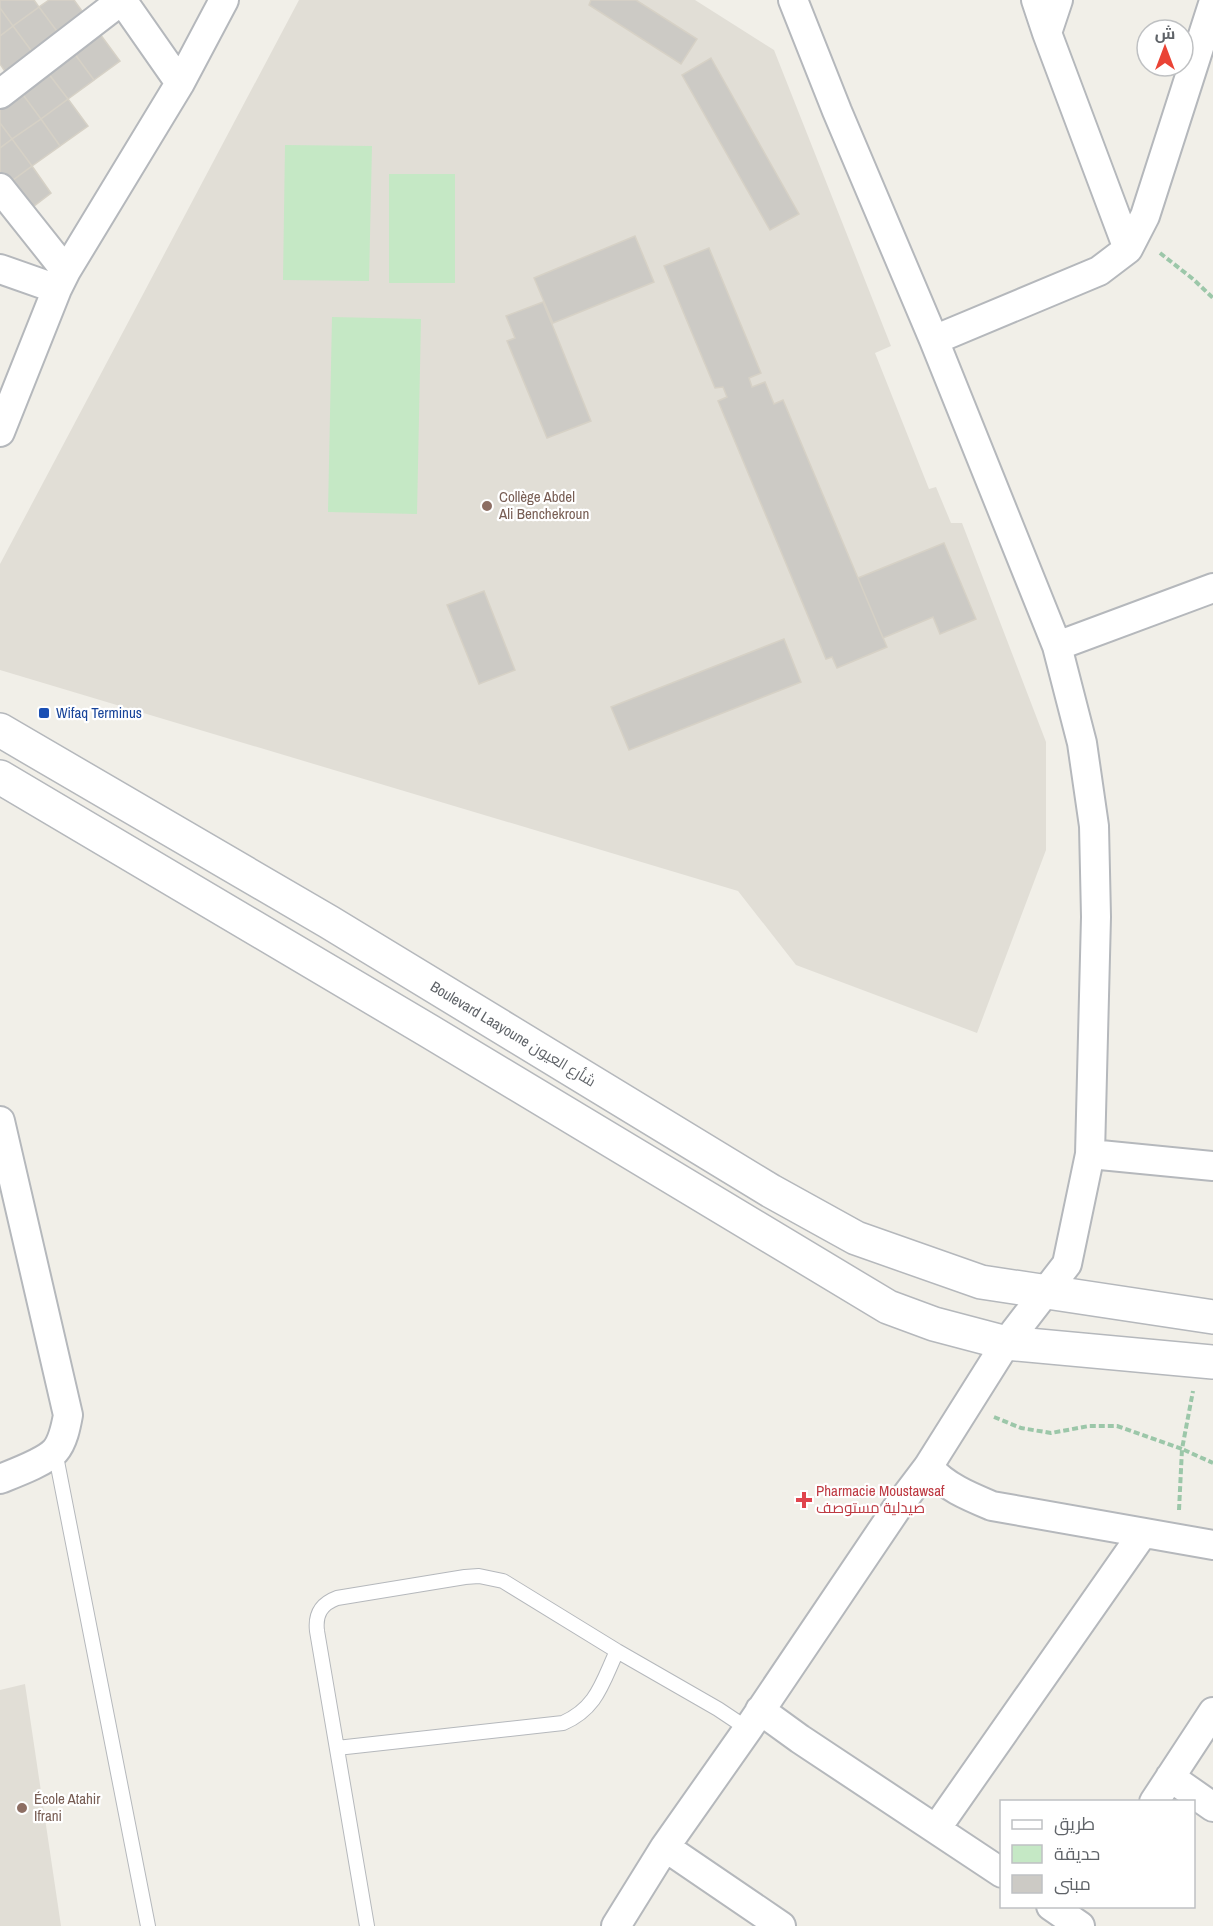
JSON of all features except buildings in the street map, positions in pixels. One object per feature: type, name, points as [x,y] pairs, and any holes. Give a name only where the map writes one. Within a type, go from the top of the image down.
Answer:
[{"type":"street","points":[[0,94],[122,0],[180,83]]},
{"type":"street","points":[[0,432],[11,380],[61,280],[180,83],[224,0]]},
{"type":"street","points":[[616,1926],[665,1847],[897,1508],[928,1467],[1006,1343],[1067,1264],[1090,1154],[1096,916],[1094,826],[1082,742],[1057,646],[934,340],[837,111],[793,0]]},
{"type":"street","points":[[1036,0],[1047,33],[1132,242]]},
{"type":"street","points":[[1047,33],[1058,0]]},
{"type":"street","points":[[934,340],[1099,271],[1132,242],[1145,216],[1213,4]]},
{"type":"street","points":[[0,188],[61,280]]},
{"type":"street","points":[[0,269],[61,280]]},
{"type":"street","points":[[1057,646],[1213,588]]},
{"type":"street","name":"Boulevard Laayoune شأرع العيون","points":[[0,730],[329,922],[771,1191],[856,1238],[981,1282],[1213,1317]]},
{"type":"street","points":[[0,777],[888,1307],[934,1324],[1006,1343],[1205,1361]]},
{"type":"street","points":[[0,1121],[67,1409],[66,1430],[55,1451],[30,1467],[0,1479]]},
{"type":"street","points":[[1090,1154],[1213,1166]]},
{"type":"street","points":[[928,1467],[941,1480],[963,1494],[992,1506],[1213,1545]]},
{"type":"street","points":[[936,1829],[1143,1533]]},
{"type":"street","points":[[1155,1800],[1213,1712]]},
{"type":"street","points":[[754,1719],[800,1739],[1000,1872]]},
{"type":"street","points":[[1170,1777],[1213,1807]]},
{"type":"street","points":[[665,1847],[781,1926]]},
{"type":"street","points":[[1055,1908],[1078,1920]]},
{"type":"lane","points":[[55,1451],[148,1926]]},
{"type":"lane","points":[[368,1926],[316,1622],[322,1606],[337,1598],[465,1577],[492,1578],[509,1584],[617,1651],[718,1709],[754,1719]]},
{"type":"lane","points":[[337,1748],[563,1723],[587,1709],[596,1698],[617,1651]]},
{"type":"path","points":[[1132,242],[1193,279],[1213,298]]},
{"type":"path","points":[[1178,1539],[1182,1449],[1205,1361]]},
{"type":"path","points":[[966,1405],[1021,1428],[1051,1433],[1089,1426],[1117,1426],[1213,1462]]},
{"type":"shaded area","name":"Collège Abdel Ali Benchekroun","points":[[299,0],[695,0],[774,50],[891,346],[875,353],[929,489],[936,487],[951,523],[962,523],[1046,742],[1046,850],[977,1033],[796,965],[738,891],[0,670],[0,564]]},
{"type":"shaded area","name":"École Atahir Ifrani","points":[[25,1684],[61,1926],[0,1926],[0,1690]]},
{"type":"green space","points":[[285,145],[372,146],[369,281],[283,280]]},
{"type":"green space","points":[[389,174],[455,174],[455,283],[389,283]]},
{"type":"green space","points":[[332,317],[421,319],[417,514],[328,512]]},
{"type":"place","name":"Collège Abdel Ali Benchekroun","points":[[487,506]]},
{"type":"place","name":"Wifaq Terminus","points":[[44,713]]},
{"type":"place","name":"Pharmacie Moustawsaf صيدلية مستوصف","points":[[804,1500]]},
{"type":"place","name":"École Atahir Ifrani","points":[[22,1808]]}]
